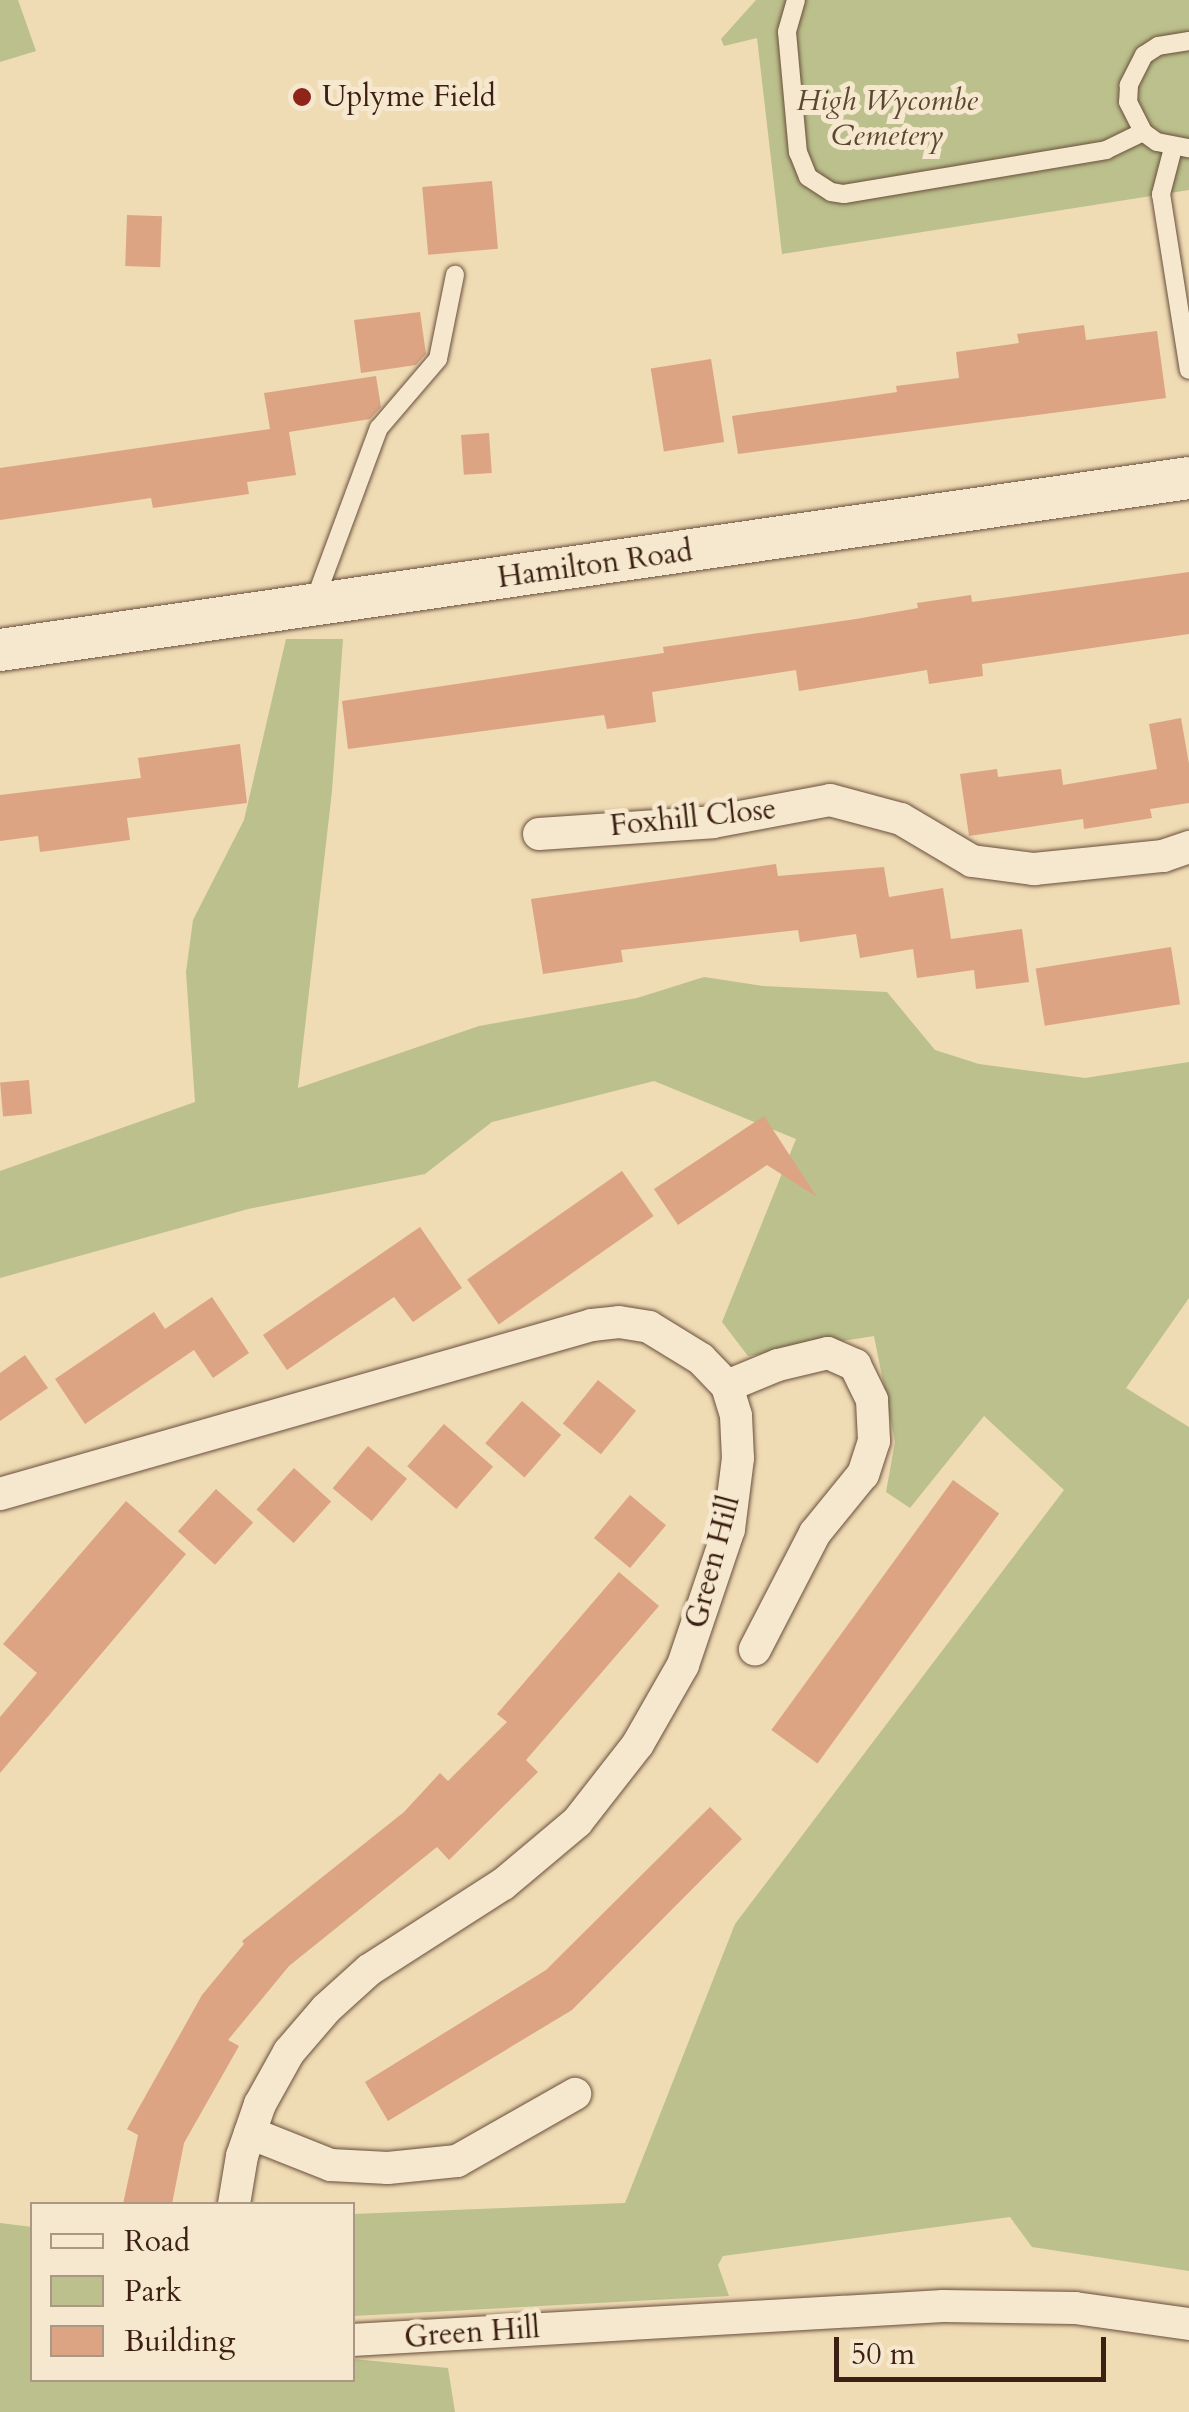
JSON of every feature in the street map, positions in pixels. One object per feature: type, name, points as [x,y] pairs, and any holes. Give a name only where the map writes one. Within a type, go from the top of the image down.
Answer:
[{"type":"street","name":"Hamilton Road","points":[[0,650],[1189,478]]},
{"type":"street","name":"Foxhill Close","points":[[539,834],[713,822],[830,800],[901,818],[972,861],[1034,869],[1115,857],[1164,856],[1189,847]]},
{"type":"street","points":[[0,1494],[592,1326],[619,1322],[649,1327],[702,1359],[727,1386],[778,1364],[828,1352],[855,1365],[872,1400],[874,1441],[863,1474],[815,1533],[755,1648]]},
{"type":"street","name":"Green Hill","points":[[234,2202],[260,2104],[290,2052],[326,2009],[368,1970],[504,1884],[577,1822],[638,1744],[683,1665],[729,1529],[738,1458],[736,1416],[727,1386]]},
{"type":"street","points":[[250,2133],[331,2165],[388,2168],[457,2162],[575,2094]]},
{"type":"street","name":"Green Hill","points":[[355,2340],[943,2306],[1076,2308],[1189,2324]]},
{"type":"lane","points":[[796,0],[788,32],[798,152],[808,177],[831,192],[844,194],[1106,150],[1144,132]]},
{"type":"lane","points":[[1189,41],[1158,46],[1134,69],[1128,102],[1144,132],[1181,148],[1161,194],[1189,370]]},
{"type":"lane","points":[[313,605],[379,428],[438,359],[456,275]]},
{"type":"green space","points":[[0,0],[18,0],[36,51],[0,62]]},
{"type":"green space","name":"High Wycombe Cemetery","points":[[756,0],[1189,0],[1189,190],[782,254],[757,38],[724,46],[721,39]]},
{"type":"green space","points":[[286,639],[343,639],[332,791],[298,1088],[479,1026],[637,998],[704,977],[763,986],[887,992],[935,1050],[979,1064],[1085,1078],[1189,1062],[1189,1298],[1126,1388],[1189,1427],[1189,2271],[1032,2247],[1010,2217],[723,2256],[718,2265],[729,2296],[355,2316],[355,2214],[625,2203],[735,1924],[1064,1490],[984,1416],[910,1508],[886,1492],[895,1442],[874,1336],[748,1356],[722,1322],[796,1139],[654,1081],[492,1122],[425,1174],[248,1209],[0,1278],[0,1171],[195,1102],[186,972],[193,920],[244,820]]},
{"type":"green space","points":[[0,2223],[30,2227],[30,2382],[355,2382],[355,2359],[448,2368],[455,2412],[0,2412]]},
{"type":"building","points":[[492,181],[498,249],[428,255],[422,187]]},
{"type":"building","points":[[127,215],[162,216],[160,267],[125,266]]},
{"type":"building","points":[[420,312],[426,354],[416,365],[361,373],[354,320]]},
{"type":"building","points":[[1084,325],[1086,340],[1157,331],[1166,398],[738,454],[732,416],[897,392],[896,386],[959,378],[956,352],[1019,343],[1017,334]]},
{"type":"building","points":[[711,359],[724,442],[664,452],[651,369]]},
{"type":"building","points":[[376,376],[381,407],[370,419],[289,432],[296,475],[247,482],[249,494],[153,508],[151,498],[0,520],[0,468],[270,429],[264,393]]},
{"type":"building","points":[[489,433],[492,473],[464,475],[461,435]]},
{"type":"building","points":[[1189,572],[1189,634],[982,664],[983,676],[929,684],[927,670],[799,691],[796,670],[652,692],[656,722],[607,729],[604,715],[348,749],[342,701],[664,653],[663,647],[856,619],[918,608],[917,603],[971,595],[972,602]]},
{"type":"building","points":[[1181,718],[1189,764],[1189,803],[1150,809],[1152,818],[1084,829],[1083,819],[969,836],[960,774],[997,769],[998,777],[1061,769],[1063,785],[1157,769],[1149,724]]},
{"type":"building","points":[[240,744],[247,803],[127,818],[130,840],[40,852],[38,836],[0,841],[0,795],[141,778],[138,758]]},
{"type":"building","points":[[776,864],[778,876],[884,867],[889,897],[943,888],[951,939],[1022,929],[1029,982],[976,989],[974,970],[917,978],[913,949],[860,958],[856,934],[800,942],[798,930],[621,950],[623,962],[543,974],[531,899]]},
{"type":"building","points":[[1171,947],[1180,1004],[1045,1026],[1036,968]]},
{"type":"building","points":[[29,1080],[32,1114],[3,1116],[0,1083]]},
{"type":"building","points":[[764,1116],[817,1197],[767,1165],[678,1225],[654,1189]]},
{"type":"building","points":[[622,1171],[654,1216],[499,1324],[467,1279]]},
{"type":"building","points":[[420,1227],[462,1288],[413,1322],[394,1297],[287,1370],[263,1335]]},
{"type":"building","points":[[212,1297],[249,1353],[213,1378],[194,1350],[85,1424],[55,1379],[154,1312],[165,1329]]},
{"type":"building","points":[[25,1355],[48,1388],[0,1421],[0,1373]]},
{"type":"building","points":[[598,1380],[636,1411],[601,1454],[563,1424]]},
{"type":"building","points":[[522,1401],[561,1435],[525,1477],[485,1443]]},
{"type":"building","points":[[444,1424],[493,1467],[456,1509],[407,1466]]},
{"type":"building","points":[[368,1446],[407,1479],[372,1521],[333,1488]]},
{"type":"building","points":[[294,1468],[331,1501],[294,1543],[257,1510]]},
{"type":"building","points":[[953,1480],[999,1514],[817,1763],[771,1730]]},
{"type":"building","points":[[216,1489],[253,1522],[215,1565],[178,1531]]},
{"type":"building","points":[[630,1495],[666,1525],[630,1568],[594,1538]]},
{"type":"building","points":[[126,1501],[186,1554],[0,1773],[0,1717],[37,1673],[3,1644]]},
{"type":"building","points":[[619,1572],[659,1606],[526,1760],[538,1772],[449,1860],[437,1847],[289,1966],[228,2040],[239,2046],[184,2143],[172,2202],[123,2202],[138,2135],[127,2129],[202,1995],[244,1944],[242,1941],[404,1812],[440,1773],[448,1781],[507,1722],[497,1714]]},
{"type":"building","points":[[710,1807],[742,1839],[572,2010],[388,2121],[365,2082],[546,1970]]},
{"type":"place","name":"Uplyme Field","points":[[302,97]]}]
